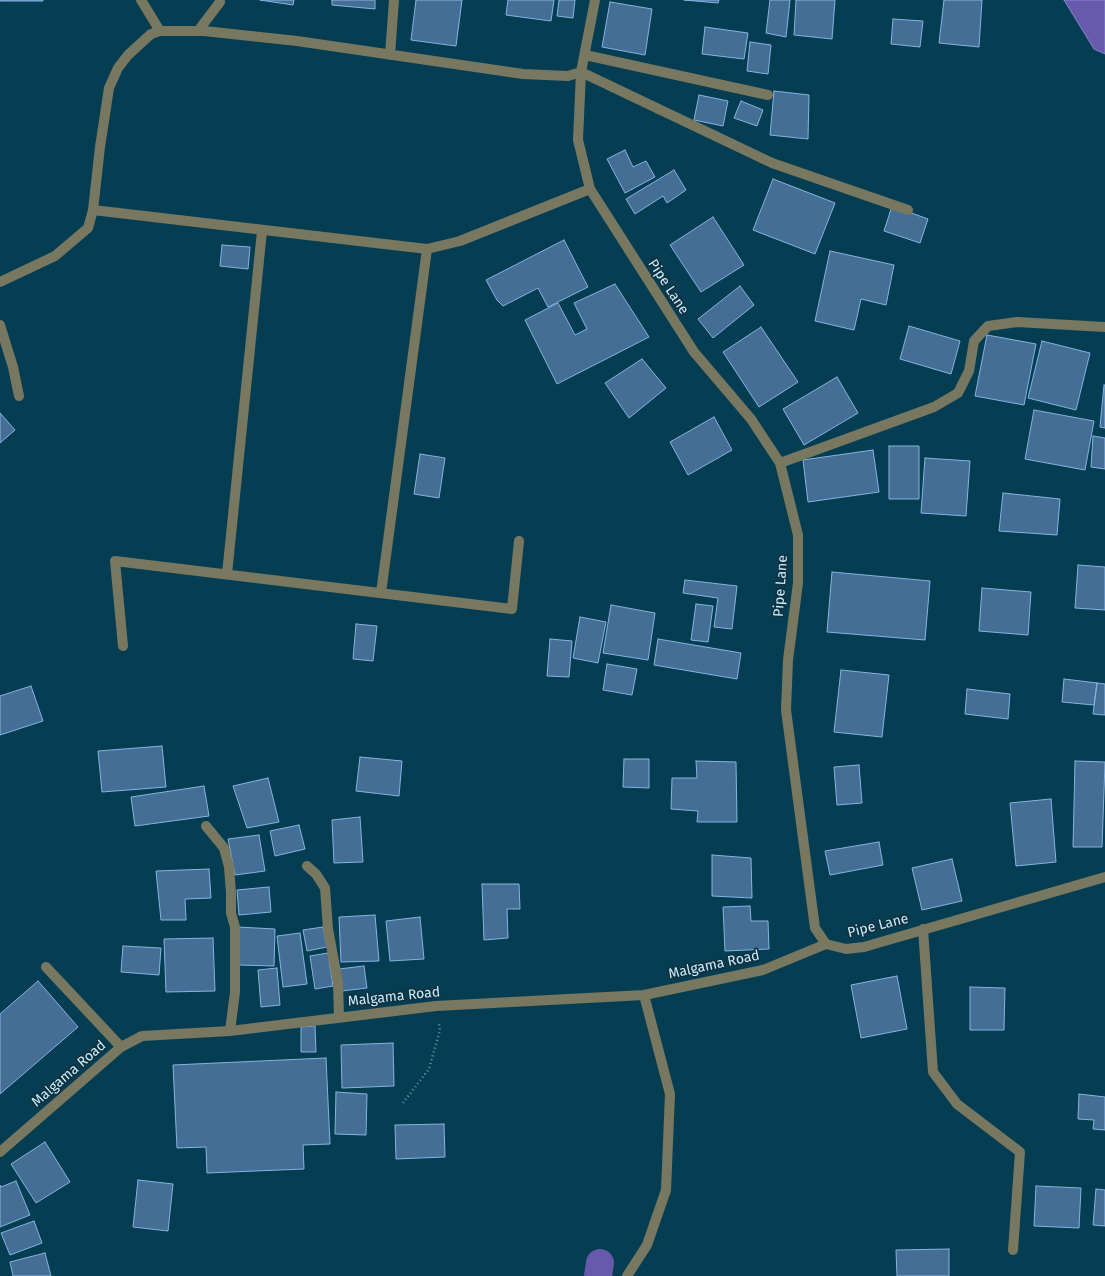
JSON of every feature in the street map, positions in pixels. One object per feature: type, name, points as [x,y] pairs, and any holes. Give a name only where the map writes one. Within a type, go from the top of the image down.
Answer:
[{"type":"street","points":[[141,0],[160,31]]},
{"type":"street","points":[[390,56],[394,0]]},
{"type":"street","name":"Pipe Lane","points":[[595,0],[581,72],[578,140],[590,189],[694,352],[751,419],[780,462],[798,535],[798,583],[788,660],[786,710],[815,928],[826,944],[846,949],[864,947],[1105,876]]},
{"type":"street","points":[[198,31],[220,2]]},
{"type":"street","points":[[0,282],[55,256],[88,228],[93,210],[100,147],[109,88],[118,68],[128,55],[152,34],[160,31],[198,31],[297,41],[390,56],[523,74],[568,76],[581,72],[772,162],[908,210]]},
{"type":"street","points":[[584,55],[768,95]]},
{"type":"street","points":[[93,210],[427,250],[460,241],[590,189]]},
{"type":"street","points":[[227,574],[262,231]]},
{"type":"street","points":[[381,592],[427,250]]},
{"type":"street","points":[[780,462],[934,407],[958,393],[969,371],[974,341],[988,326],[1017,322],[1105,327]]},
{"type":"street","points":[[0,325],[13,367],[18,396]]},
{"type":"street","points":[[123,646],[115,561],[512,609],[519,541]]},
{"type":"street","points":[[206,826],[224,848],[229,867],[231,913],[235,927],[235,992],[230,1031]]},
{"type":"street","points":[[307,866],[316,874],[325,888],[328,929],[338,983],[339,1018]]},
{"type":"street","points":[[923,929],[933,1072],[957,1104],[1020,1152],[1013,1250]]},
{"type":"street","name":"Malgama Road","points":[[0,1152],[121,1047],[142,1036],[230,1031],[436,1006],[644,995],[763,970],[826,944]]},
{"type":"street","points":[[46,967],[121,1047]]},
{"type":"street","points":[[627,1276],[647,1245],[666,1190],[670,1094],[644,995]]},
{"type":"path","points":[[403,1103],[429,1069],[440,1030],[436,1006]]},
{"type":"shaded area","points":[[1064,0],[1105,0],[1105,54],[1094,49]]},
{"type":"building","points":[[43,0],[43,1],[0,1]]},
{"type":"building","points":[[260,0],[294,0],[293,5]]},
{"type":"building","points":[[332,0],[375,0],[375,9],[332,5]]},
{"type":"building","points":[[416,0],[462,0],[456,46],[411,40]]},
{"type":"building","points":[[508,0],[554,0],[551,21],[506,15]]},
{"type":"building","points":[[559,0],[575,0],[573,18],[557,16]]},
{"type":"building","points":[[684,0],[719,0],[718,3]]},
{"type":"building","points":[[770,0],[790,0],[786,37],[766,33]]},
{"type":"building","points":[[796,0],[835,0],[832,39],[794,35]]},
{"type":"building","points":[[944,0],[982,0],[979,47],[939,43]]},
{"type":"building","points":[[610,2],[652,9],[645,55],[602,47]]},
{"type":"building","points":[[893,19],[923,21],[920,47],[891,44]]},
{"type":"building","points":[[705,27],[748,33],[744,59],[702,54]]},
{"type":"building","points":[[750,42],[771,45],[768,74],[747,71]]},
{"type":"building","points":[[774,91],[809,95],[808,139],[770,135]]},
{"type":"building","points":[[699,95],[728,101],[723,126],[694,120]]},
{"type":"building","points":[[741,101],[763,110],[757,126],[734,118]]},
{"type":"building","points":[[625,150],[633,167],[646,161],[655,177],[625,193],[607,159]]},
{"type":"building","points":[[674,170],[686,190],[667,203],[663,196],[635,214],[626,199]]},
{"type":"building","points":[[773,179],[835,203],[815,254],[753,230]]},
{"type":"building","points":[[892,206],[928,219],[920,243],[884,231]]},
{"type":"building","points":[[713,217],[744,265],[701,292],[670,245]]},
{"type":"building","points":[[564,240],[588,287],[548,307],[538,288],[503,306],[497,300],[486,280]]},
{"type":"building","points":[[222,245],[250,247],[248,269],[220,266]]},
{"type":"building","points":[[830,251],[894,265],[886,305],[861,299],[854,330],[815,321]]},
{"type":"building","points":[[615,284],[649,337],[557,384],[525,320],[558,303],[575,335],[587,329],[574,303]]},
{"type":"building","points":[[740,286],[754,305],[713,338],[698,319]]},
{"type":"building","points":[[909,326],[960,341],[951,374],[900,359]]},
{"type":"building","points":[[761,327],[798,382],[759,407],[723,352]]},
{"type":"building","points":[[987,335],[1036,344],[1024,405],[975,396]]},
{"type":"building","points":[[1042,341],[1090,353],[1076,410],[1028,398]]},
{"type":"building","points":[[642,359],[666,388],[629,418],[605,383]]},
{"type":"building","points":[[837,377],[858,413],[804,445],[783,409]]},
{"type":"building","points":[[1105,385],[1105,428],[1100,427]]},
{"type":"building","points":[[1034,410],[1094,421],[1085,470],[1025,459]]},
{"type":"building","points":[[0,413],[15,430],[0,443]]},
{"type":"building","points":[[714,417],[732,450],[688,475],[670,442]]},
{"type":"building","points":[[1093,436],[1105,438],[1105,469],[1091,467]]},
{"type":"building","points":[[889,446],[919,446],[919,499],[889,499]]},
{"type":"building","points":[[873,450],[879,492],[808,502],[803,460]]},
{"type":"building","points":[[420,454],[445,458],[439,498],[414,494]]},
{"type":"building","points":[[925,458],[970,461],[966,516],[921,513]]},
{"type":"building","points":[[1003,493],[1060,499],[1057,535],[999,531]]},
{"type":"building","points":[[1078,565],[1105,567],[1105,610],[1075,608]]},
{"type":"building","points":[[832,572],[930,581],[925,640],[827,632]]},
{"type":"building","points":[[685,580],[737,586],[732,629],[714,627],[718,598],[683,593]]},
{"type":"building","points":[[982,588],[1031,592],[1028,635],[979,631]]},
{"type":"building","points":[[696,604],[713,606],[708,642],[691,640]]},
{"type":"building","points":[[611,605],[655,613],[648,660],[603,653]]},
{"type":"building","points":[[580,617],[606,622],[598,663],[573,658]]},
{"type":"building","points":[[356,624],[377,626],[373,661],[353,659]]},
{"type":"building","points":[[550,639],[572,641],[569,677],[547,676]]},
{"type":"building","points":[[658,639],[741,653],[737,679],[654,665]]},
{"type":"building","points":[[607,664],[637,669],[632,695],[603,690]]},
{"type":"building","points":[[841,670],[889,675],[882,737],[834,732]]},
{"type":"building","points":[[1064,679],[1097,683],[1094,705],[1062,702]]},
{"type":"building","points":[[1097,683],[1105,684],[1105,715],[1093,714]]},
{"type":"building","points":[[31,686],[43,721],[0,735],[0,696]]},
{"type":"building","points":[[967,689],[1010,694],[1008,719],[965,714]]},
{"type":"building","points":[[162,746],[166,787],[102,792],[98,751]]},
{"type":"building","points":[[360,757],[402,761],[399,796],[356,791]]},
{"type":"building","points":[[624,759],[649,759],[649,788],[623,787]]},
{"type":"building","points":[[696,761],[736,762],[737,822],[697,822],[698,811],[671,809],[672,778],[697,778]]},
{"type":"building","points":[[1075,761],[1105,762],[1102,847],[1073,847]]},
{"type":"building","points":[[859,765],[862,803],[837,805],[834,767]]},
{"type":"building","points":[[268,778],[279,822],[247,828],[233,786]]},
{"type":"building","points":[[204,786],[209,816],[135,826],[131,797]]},
{"type":"building","points":[[1051,799],[1056,862],[1016,866],[1010,803]]},
{"type":"building","points":[[360,817],[363,862],[334,863],[332,820]]},
{"type":"building","points":[[299,825],[305,849],[275,856],[270,831]]},
{"type":"building","points":[[259,835],[265,871],[235,875],[228,839]]},
{"type":"building","points":[[879,842],[883,865],[830,875],[825,851]]},
{"type":"building","points":[[712,855],[751,858],[752,898],[712,896]]},
{"type":"building","points":[[952,859],[962,901],[922,910],[912,868]]},
{"type":"building","points":[[209,869],[211,898],[185,899],[186,920],[161,920],[156,871]]},
{"type":"building","points":[[482,884],[519,884],[520,909],[507,909],[508,938],[484,940]]},
{"type":"building","points":[[269,887],[271,912],[239,915],[237,890]]},
{"type":"building","points":[[750,906],[751,921],[768,921],[769,949],[725,951],[723,907]]},
{"type":"building","points":[[375,915],[379,961],[341,962],[339,917]]},
{"type":"building","points":[[420,917],[424,959],[390,961],[386,921]]},
{"type":"building","points":[[238,927],[275,929],[274,966],[239,965]]},
{"type":"building","points":[[323,927],[327,947],[307,951],[303,930]]},
{"type":"building","points":[[300,933],[307,984],[283,987],[277,936]]},
{"type":"building","points":[[213,938],[215,991],[166,992],[164,939]]},
{"type":"building","points":[[123,946],[161,948],[159,975],[121,972]]},
{"type":"building","points":[[328,953],[333,986],[315,989],[310,956]]},
{"type":"building","points":[[364,966],[367,988],[342,991],[339,969]]},
{"type":"building","points":[[277,968],[280,1005],[261,1007],[258,970]]},
{"type":"building","points":[[897,976],[907,1029],[861,1038],[851,985]]},
{"type":"building","points":[[38,981],[78,1027],[0,1094],[0,1014]]},
{"type":"building","points":[[970,987],[1005,988],[1004,1030],[970,1030]]},
{"type":"building","points":[[315,1026],[316,1052],[301,1052],[301,1027]]},
{"type":"building","points":[[393,1043],[394,1086],[342,1088],[341,1045]]},
{"type":"building","points":[[326,1058],[330,1144],[303,1145],[304,1169],[207,1173],[206,1147],[177,1148],[173,1065]]},
{"type":"building","points":[[336,1092],[367,1094],[366,1135],[335,1134]]},
{"type":"building","points":[[1079,1094],[1105,1097],[1105,1130],[1093,1129],[1094,1120],[1078,1119]]},
{"type":"building","points":[[444,1124],[445,1157],[396,1159],[395,1125]]},
{"type":"building","points":[[45,1142],[70,1182],[36,1203],[11,1164]]},
{"type":"building","points":[[138,1180],[173,1184],[168,1231],[133,1227]]},
{"type":"building","points":[[16,1181],[30,1215],[0,1227],[0,1185],[1,1187]]},
{"type":"building","points":[[1036,1186],[1081,1188],[1079,1228],[1034,1226]]},
{"type":"building","points":[[1096,1189],[1105,1190],[1105,1226],[1093,1225]]},
{"type":"building","points":[[34,1221],[42,1243],[10,1255],[1,1233]]},
{"type":"building","points":[[949,1249],[949,1276],[897,1276],[896,1250]]},
{"type":"building","points":[[45,1253],[51,1276],[13,1276],[10,1262]]},
{"type":"waterway","points":[[598,1276],[600,1263]]}]
